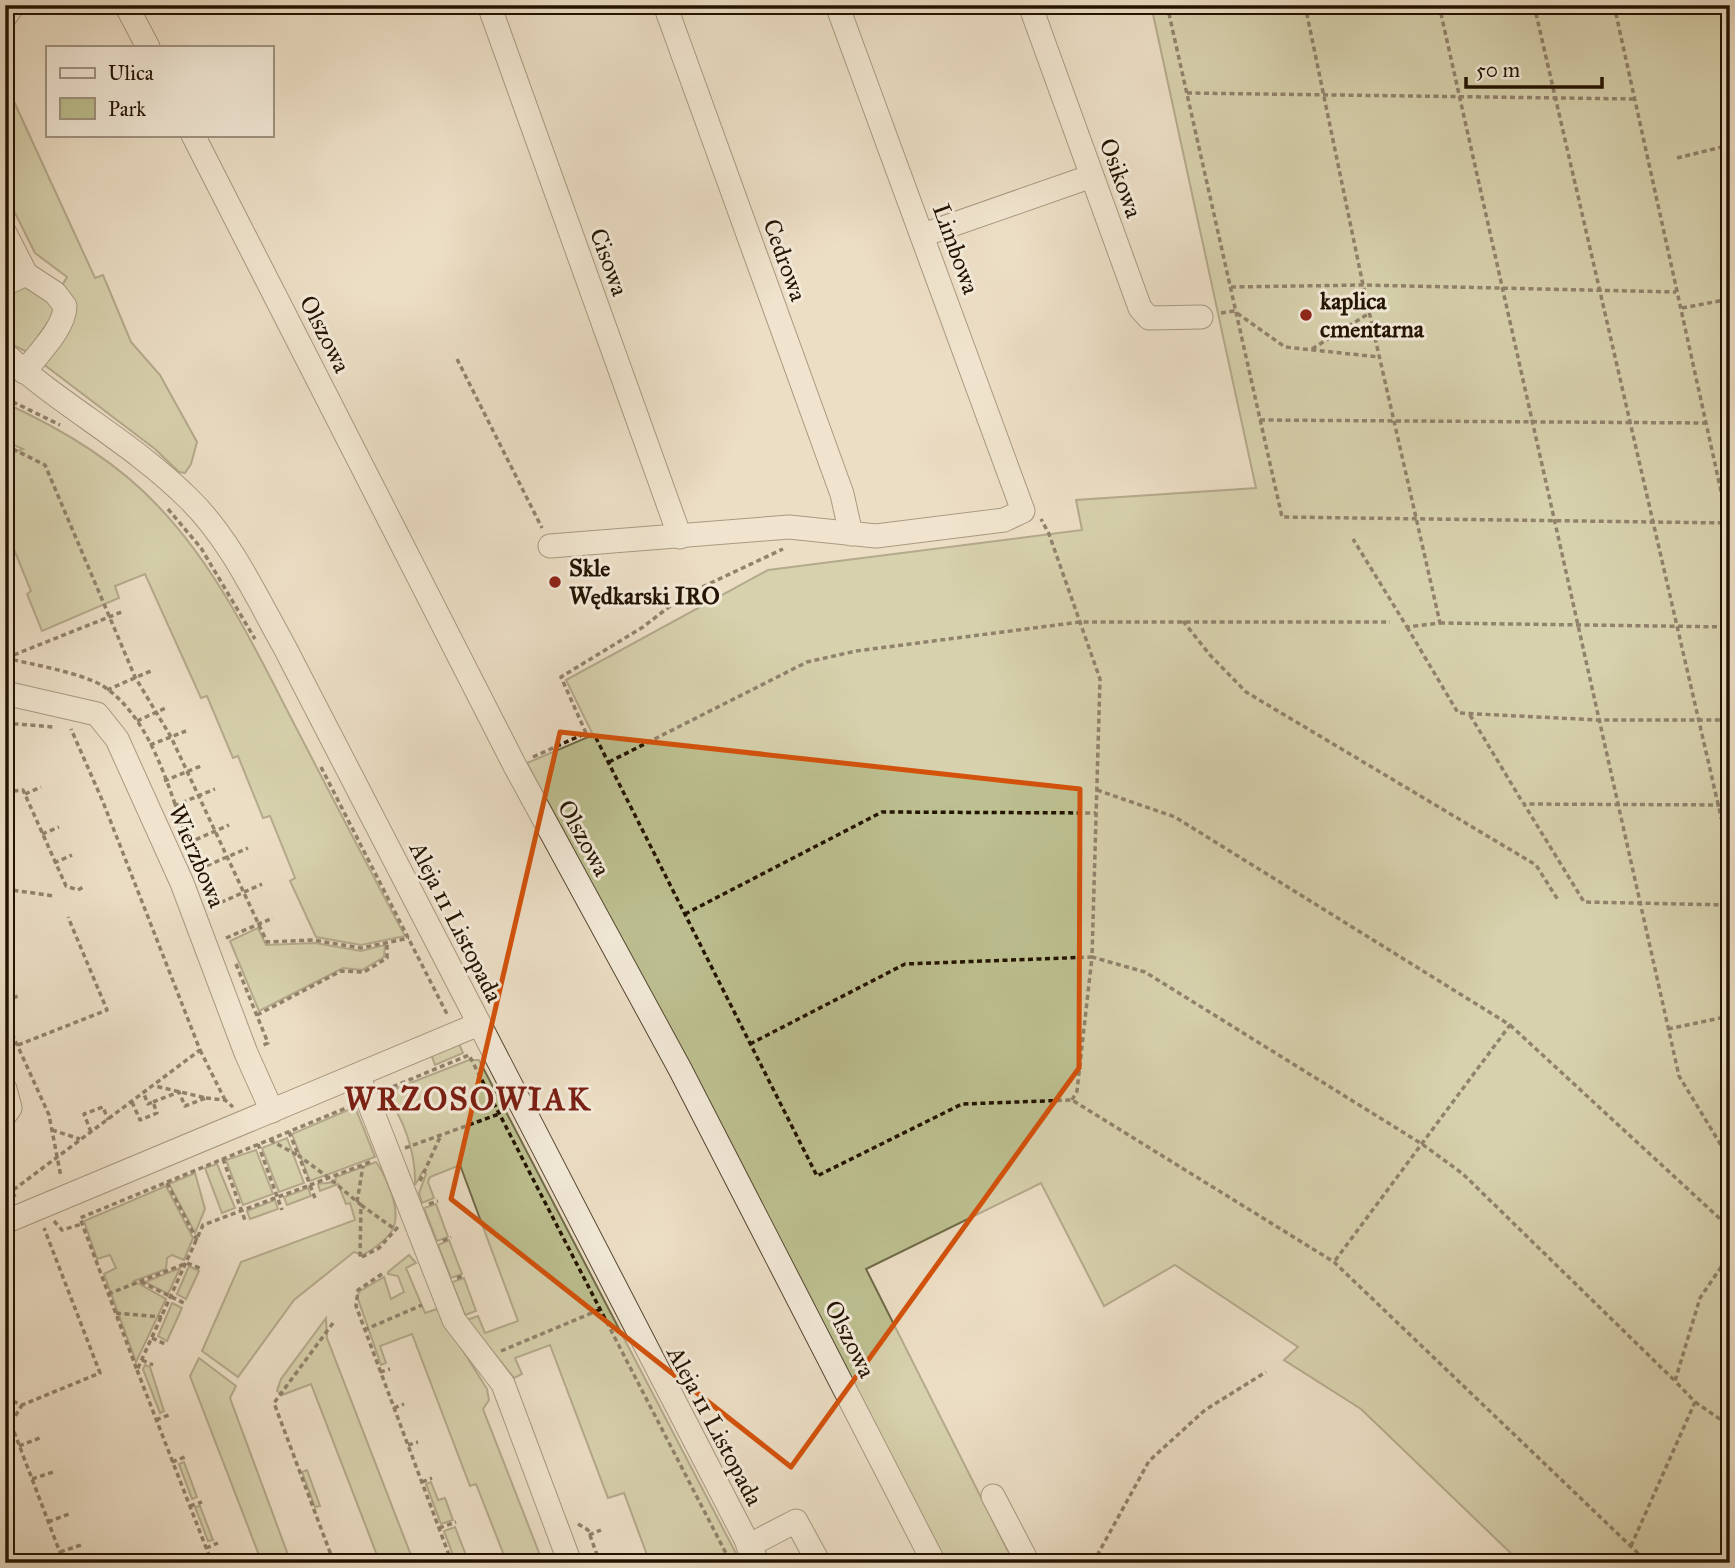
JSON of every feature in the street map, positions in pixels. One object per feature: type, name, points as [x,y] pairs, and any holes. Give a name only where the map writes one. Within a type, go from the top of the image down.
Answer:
[{"type":"street","points":[[5,17],[13,5]]},
{"type":"street","points":[[126,5],[147,46]]},
{"type":"street","name":"Cisowa","points":[[489,5],[680,537]]},
{"type":"street","name":"Cedrowa","points":[[665,5],[842,494],[851,534]]},
{"type":"street","name":"Limbowa","points":[[837,5],[1023,511]]},
{"type":"street","name":"Osikowa","points":[[1030,5],[1140,308],[1149,318],[1201,317]]},
{"type":"street","name":"Olszowa","points":[[194,136],[515,765],[680,1069],[934,1563]]},
{"type":"street","points":[[923,235],[1092,176]]},
{"type":"street","points":[[5,233],[16,279],[55,293],[62,299],[65,311],[15,371]]},
{"type":"street","name":"Aleja 11 Listopada","points":[[5,354],[15,371],[143,456],[191,501],[232,554],[284,646],[753,1555]]},
{"type":"street","points":[[550,546],[789,527],[876,536],[991,522],[1023,511]]},
{"type":"street","name":"Wierzbowa","points":[[5,693],[97,714],[117,738],[182,883],[246,1053],[272,1111]]},
{"type":"street","points":[[23,1219],[69,1195],[479,1024]]},
{"type":"street","points":[[358,1075],[454,1320],[503,1384],[570,1563]]},
{"type":"street","points":[[5,1089],[10,1108],[5,1115]]},
{"type":"street","points":[[993,1496],[1028,1563]]},
{"type":"street","points":[[753,1555],[796,1521],[819,1563]]},
{"type":"path","points":[[1167,5],[1282,517],[1728,523]]},
{"type":"path","points":[[1305,5],[1369,314],[1440,623]]},
{"type":"path","points":[[1438,5],[1679,1076],[1730,1160]]},
{"type":"path","points":[[1534,5],[1730,856]]},
{"type":"path","points":[[1614,5],[1730,532]]},
{"type":"path","points":[[1187,93],[1635,99]]},
{"type":"path","points":[[1677,158],[1730,145]]},
{"type":"path","points":[[1231,287],[1363,285],[1677,293]]},
{"type":"path","points":[[1682,308],[1730,299]]},
{"type":"path","points":[[1201,317],[1234,311],[1285,347],[1379,357]]},
{"type":"path","points":[[1310,350],[1369,314]]},
{"type":"path","points":[[457,359],[550,546]]},
{"type":"path","points":[[5,398],[22,404],[65,429]]},
{"type":"path","points":[[1260,420],[1705,423]]},
{"type":"path","points":[[5,445],[45,466],[135,677],[171,737],[225,858],[267,942],[313,940],[361,948],[410,938]]},
{"type":"path","points":[[162,503],[201,548],[261,649]]},
{"type":"path","points":[[1023,511],[1039,516],[1049,534],[1100,679],[1092,957],[1077,1091],[1072,1100]]},
{"type":"path","points":[[1353,539],[1458,713],[1598,720],[1730,720]]},
{"type":"path","points":[[515,765],[589,732],[561,677],[643,626],[683,596],[788,547]]},
{"type":"path","points":[[5,656],[124,611]]},
{"type":"path","points":[[1183,621],[1210,655],[1246,692],[1536,865],[1558,900]]},
{"type":"path","points":[[609,762],[807,662],[856,651],[1080,622],[1390,622]]},
{"type":"path","points":[[1407,627],[1440,623],[1730,627]]},
{"type":"path","points":[[107,690],[153,670]]},
{"type":"path","points":[[137,721],[168,707]]},
{"type":"path","points":[[1470,715],[1584,902],[1730,905]]},
{"type":"path","points":[[5,723],[57,727]]},
{"type":"path","points":[[70,728],[109,815],[200,1050],[225,1100]]},
{"type":"path","points":[[150,745],[187,731]]},
{"type":"path","points":[[584,734],[597,738],[817,1176],[962,1104],[1072,1100],[1334,1262],[1641,1556],[1658,1563]]},
{"type":"path","points":[[317,759],[410,938],[456,1034],[731,1563]]},
{"type":"path","points":[[164,781],[201,766]]},
{"type":"path","points":[[25,794],[41,787]]},
{"type":"path","points":[[174,806],[215,789]]},
{"type":"path","points":[[5,792],[23,790],[66,886],[78,890],[86,886]]},
{"type":"path","points":[[1097,790],[1175,817],[1510,1025],[1730,1228]]},
{"type":"path","points":[[1524,804],[1730,805]]},
{"type":"path","points":[[685,914],[882,812],[1096,813]]},
{"type":"path","points":[[188,843],[229,825]]},
{"type":"path","points":[[42,834],[59,827]]},
{"type":"path","points":[[199,869],[247,848]]},
{"type":"path","points":[[54,863],[72,855]]},
{"type":"path","points":[[213,906],[262,884]]},
{"type":"path","points":[[5,889],[54,896]]},
{"type":"path","points":[[18,1045],[107,1010],[68,917]]},
{"type":"path","points":[[226,938],[273,918]]},
{"type":"path","points":[[257,1016],[341,971],[364,972],[387,958],[387,943]]},
{"type":"path","points":[[750,1044],[905,964],[1092,957],[1145,972],[1422,1144],[1462,1174],[1695,1402],[1730,1426]]},
{"type":"path","points":[[5,1001],[18,996]]},
{"type":"path","points":[[1668,1029],[1730,1016]]},
{"type":"path","points":[[5,1018],[49,1115],[60,1174],[69,1195]]},
{"type":"path","points":[[1334,1262],[1510,1025]]},
{"type":"path","points":[[11,1423],[22,1405],[100,1373],[23,1219],[12,1191],[200,1050]]},
{"type":"path","points":[[212,1563],[80,1217],[167,1183],[468,1055]]},
{"type":"path","points":[[155,1086],[206,1097],[185,1106],[179,1092]]},
{"type":"path","points":[[144,1094],[148,1104],[179,1092]]},
{"type":"path","points":[[132,1102],[140,1120],[157,1113],[153,1102]]},
{"type":"path","points":[[91,1132],[84,1114],[103,1107],[107,1120]]},
{"type":"path","points":[[405,1148],[499,1114]]},
{"type":"path","points":[[52,1130],[80,1139]]},
{"type":"path","points":[[289,1132],[315,1198]]},
{"type":"path","points":[[415,1193],[441,1135]]},
{"type":"path","points":[[401,1137],[409,1159]]},
{"type":"path","points":[[270,1139],[299,1156],[359,1203],[397,1228],[379,1248],[360,1258],[359,1203],[363,1165]]},
{"type":"path","points":[[258,1144],[282,1210]]},
{"type":"path","points":[[223,1159],[246,1223]]},
{"type":"path","points":[[137,1370],[203,1225],[375,1160]]},
{"type":"path","points":[[167,1183],[197,1240]]},
{"type":"path","points":[[1675,1381],[1700,1298],[1730,1254]]},
{"type":"path","points":[[108,1294],[187,1263],[202,1269]]},
{"type":"path","points":[[382,1274],[358,1290],[356,1296],[380,1373],[453,1563]]},
{"type":"path","points":[[140,1281],[186,1304]]},
{"type":"path","points":[[365,1330],[422,1305]]},
{"type":"path","points":[[492,1355],[599,1310]]},
{"type":"path","points":[[116,1313],[162,1317]]},
{"type":"path","points":[[333,1323],[274,1404],[334,1563]]},
{"type":"path","points":[[152,1338],[167,1345]]},
{"type":"path","points":[[142,1360],[153,1365]]},
{"type":"path","points":[[380,1373],[390,1369]]},
{"type":"path","points":[[1093,1563],[1149,1461],[1205,1410],[1266,1372]]},
{"type":"path","points":[[5,1398],[22,1405]]},
{"type":"path","points":[[1631,1546],[1695,1402]]},
{"type":"path","points":[[394,1408],[404,1404]]},
{"type":"path","points":[[5,1408],[64,1563]]},
{"type":"path","points":[[156,1420],[169,1415]]},
{"type":"path","points":[[19,1446],[40,1438]]},
{"type":"path","points":[[408,1446],[418,1442]]},
{"type":"path","points":[[173,1462],[185,1457]]},
{"type":"path","points":[[32,1479],[53,1472]]},
{"type":"path","points":[[422,1482],[432,1478]]},
{"type":"path","points":[[190,1506],[202,1502]]},
{"type":"path","points":[[9,1505],[10,1563]]},
{"type":"path","points":[[48,1522],[69,1514]]},
{"type":"path","points":[[572,1520],[587,1530],[600,1563]]},
{"type":"path","points":[[439,1528],[456,1522]]},
{"type":"path","points":[[589,1535],[601,1530]]},
{"type":"path","points":[[206,1548],[218,1543]]},
{"type":"path","points":[[60,1552],[81,1545]]},
{"type":"highlighted area","points":[[560,732],[1080,789],[1079,1068],[791,1467],[451,1199]]},
{"type":"green space","points":[[1151,5],[1730,5],[1730,1563],[1521,1563],[1361,1409],[1284,1360],[1298,1347],[1175,1265],[1104,1306],[1041,1183],[866,1269],[1014,1563],[945,1563],[527,763],[593,735],[566,680],[768,570],[1082,530],[1076,500],[1256,488]]},
{"type":"green space","points":[[11,95],[95,278],[103,275],[131,342],[160,375],[197,442],[191,464],[185,473],[179,472],[155,449],[42,363],[60,289],[67,277],[35,253],[5,193],[5,102]]},
{"type":"green space","points":[[24,284],[58,308],[27,352],[5,341],[5,294]]},
{"type":"green space","points":[[5,403],[87,447],[125,475],[158,506],[198,554],[247,633],[405,936],[361,945],[316,937],[290,881],[295,878],[270,816],[263,818],[238,756],[233,758],[207,696],[201,698],[145,574],[115,586],[119,598],[42,631],[27,594],[31,591],[6,530],[10,528],[5,517],[5,448],[15,452],[23,449],[5,441]]},
{"type":"green space","points":[[258,928],[266,945],[315,943],[361,951],[385,945],[384,957],[362,970],[343,968],[259,1011],[230,941]]},
{"type":"green space","points":[[459,1044],[463,1053],[435,1065],[431,1054]]},
{"type":"green space","points":[[469,1060],[479,1060],[741,1563],[650,1563],[624,1493],[608,1498],[550,1345],[515,1358],[522,1374],[514,1378],[467,1320],[478,1316],[485,1333],[518,1321],[460,1165],[430,1177],[428,1182],[434,1198],[422,1203],[419,1193],[426,1174],[423,1171],[415,1185],[407,1136],[397,1112],[382,1094]]},
{"type":"green space","points":[[355,1107],[375,1157],[310,1181],[292,1134]]},
{"type":"green space","points":[[287,1138],[304,1183],[279,1192],[262,1148]]},
{"type":"green space","points":[[256,1150],[273,1194],[243,1205],[226,1160]]},
{"type":"green space","points":[[376,1162],[391,1192],[396,1214],[388,1237],[363,1255],[354,1252],[294,1300],[238,1377],[202,1351],[241,1262],[355,1220],[350,1203],[346,1204],[338,1184],[320,1191],[318,1184],[335,1182],[336,1177]]},
{"type":"green space","points":[[217,1164],[235,1208],[222,1213],[205,1168]]},
{"type":"green space","points":[[195,1173],[205,1209],[195,1233],[169,1184]]},
{"type":"green space","points":[[166,1186],[193,1238],[184,1260],[172,1255],[167,1258],[166,1269],[134,1281],[166,1299],[136,1362],[104,1274],[116,1268],[110,1255],[97,1259],[84,1221]]},
{"type":"green space","points":[[308,1188],[311,1196],[287,1205],[284,1197]]},
{"type":"green space","points":[[275,1200],[278,1209],[250,1219],[247,1211]]},
{"type":"green space","points":[[436,1204],[448,1237],[437,1241],[424,1208]]},
{"type":"green space","points":[[449,1240],[462,1274],[451,1278],[438,1245]]},
{"type":"green space","points":[[409,1255],[416,1263],[406,1268],[425,1313],[437,1309],[487,1389],[489,1400],[483,1409],[543,1563],[507,1563],[476,1484],[470,1486],[412,1334],[380,1346],[386,1363],[381,1365],[357,1296],[360,1291],[384,1277],[391,1299],[404,1292],[398,1276],[388,1272]]},
{"type":"green space","points":[[189,1266],[199,1271],[186,1299],[177,1294]]},
{"type":"green space","points":[[180,1268],[168,1294],[145,1282]]},
{"type":"green space","points":[[464,1278],[476,1311],[465,1315],[452,1282]]},
{"type":"green space","points":[[172,1303],[182,1308],[167,1341],[158,1336]]},
{"type":"green space","points":[[326,1318],[327,1338],[414,1563],[380,1563],[311,1384],[282,1395],[277,1391],[281,1379]]},
{"type":"green space","points":[[199,1358],[236,1386],[230,1398],[291,1563],[262,1563],[190,1376]]},
{"type":"green space","points":[[145,1365],[150,1367],[164,1411],[160,1413],[143,1369]]},
{"type":"green space","points":[[184,1462],[197,1497],[192,1499],[179,1464]]},
{"type":"green space","points":[[307,1470],[320,1506],[315,1507],[302,1472]]},
{"type":"green space","points":[[431,1482],[438,1500],[445,1498],[453,1520],[441,1524],[426,1484]]},
{"type":"green space","points":[[200,1506],[213,1540],[208,1541],[195,1507]]},
{"type":"green space","points":[[455,1527],[468,1560],[456,1563],[444,1531]]},
{"type":"place","name":"kaplica cmentarna","points":[[1306,315]]},
{"type":"place","name":"Skle Wędkarski IRO","points":[[555,582]]},
{"type":"district","name":"WRZOSOWIAK","points":[[468,1099]]}]
